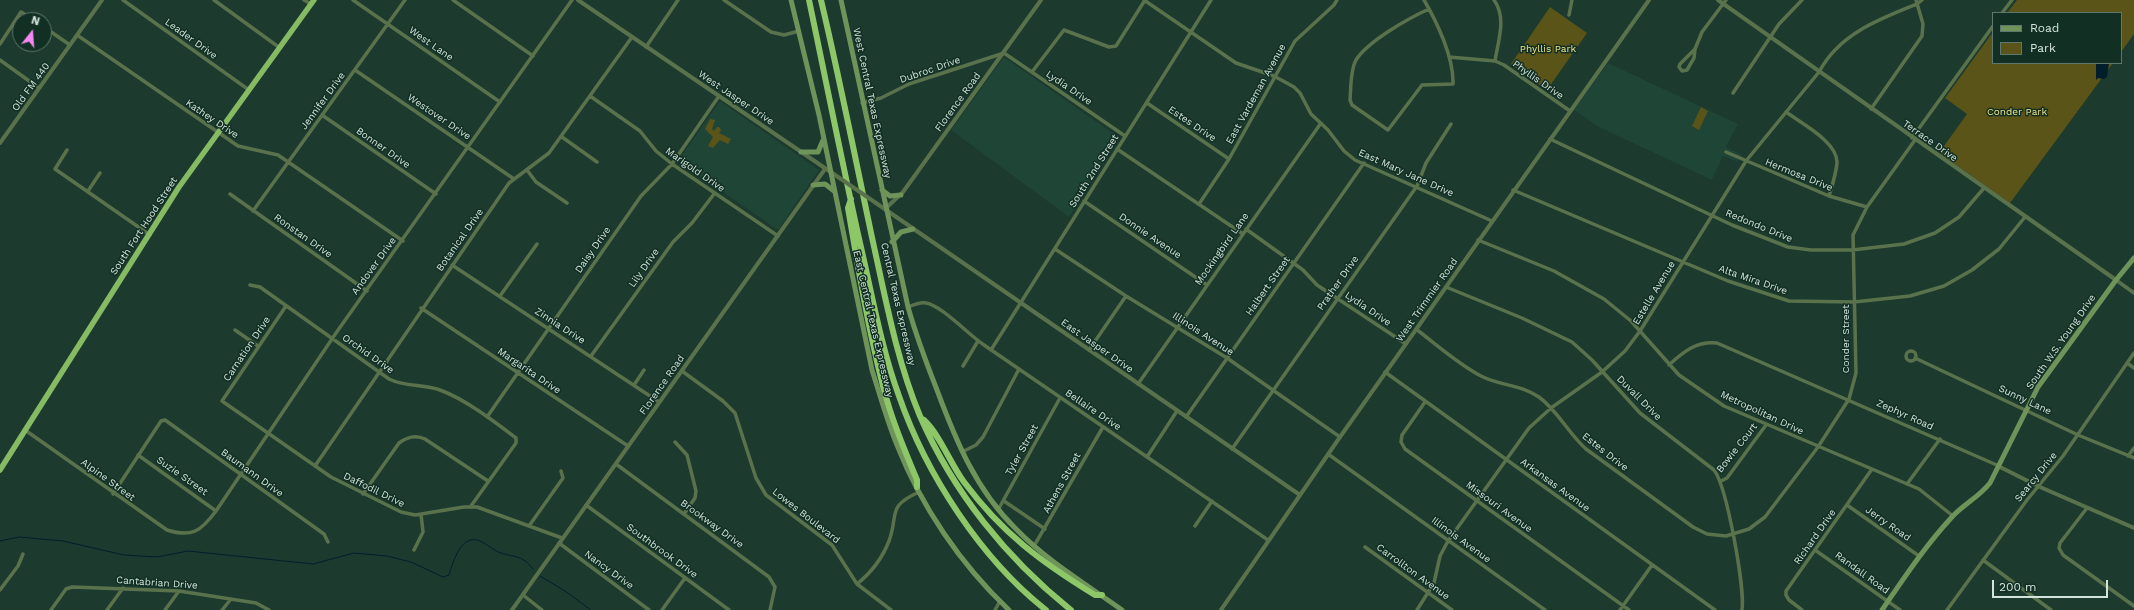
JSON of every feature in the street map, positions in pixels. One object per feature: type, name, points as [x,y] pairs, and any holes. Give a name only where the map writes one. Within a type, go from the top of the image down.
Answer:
[{"type":"highway","points":[[809,0],[851,199],[886,354],[899,396],[922,450],[948,497],[967,525],[1015,582],[1046,610]]},
{"type":"highway","name":"Central Texas Expressway","points":[[821,0],[890,321],[908,384],[920,416],[948,470],[989,529],[1032,575],[1071,610]]},
{"type":"highway","name":"South Fort Hood Street","points":[[0,470],[179,188],[312,2]]},
{"type":"highway","points":[[851,199],[848,208],[861,283],[883,386],[894,422],[917,480],[918,490]]},
{"type":"highway","points":[[920,416],[930,425],[949,461],[963,481],[982,505],[1007,532],[1032,554],[1058,572],[1095,595],[1102,595]]},
{"type":"main road","points":[[791,0],[830,173]]},
{"type":"main road","name":"West Central Texas Expressway","points":[[841,0],[885,209]]},
{"type":"main road","points":[[801,152],[818,152],[823,139]]},
{"type":"main road","name":"East Central Texas Expressway","points":[[830,173],[874,378],[897,445],[918,490],[953,546],[1009,610]]},
{"type":"main road","points":[[814,185],[825,184],[834,191]]},
{"type":"main road","points":[[881,189],[890,196],[901,195]]},
{"type":"main road","points":[[885,209],[908,307],[918,339],[961,453],[980,486],[998,510],[1034,546],[1122,610]]},
{"type":"main road","points":[[892,242],[901,232],[913,229]]},
{"type":"main road","name":"South W.S. Young Drive","points":[[1882,610],[1919,556],[1953,516],[1981,494],[2000,466],[2038,387],[2116,280],[2134,258]]},
{"type":"street","points":[[95,0],[100,2]]},
{"type":"street","name":"Leader Drive","points":[[123,0],[249,90]]},
{"type":"street","points":[[214,0],[280,48]]},
{"type":"street","points":[[304,0],[312,2]]},
{"type":"street","name":"West Lane","points":[[353,0],[500,102]]},
{"type":"street","name":"Jennifer Drive","points":[[253,211],[405,0]]},
{"type":"street","points":[[453,0],[533,56]]},
{"type":"street","name":"Andover Drive","points":[[185,534],[200,530],[216,511],[333,338],[572,0]]},
{"type":"street","name":"West Jasper Drive","points":[[578,0],[885,209]]},
{"type":"street","points":[[646,46],[678,0]]},
{"type":"street","points":[[724,0],[771,32],[784,35],[799,31]]},
{"type":"street","name":"Florence Road","points":[[885,209],[901,195],[1041,0]]},
{"type":"street","points":[[1032,72],[1064,30],[1109,47],[1116,46],[1145,0]]},
{"type":"street","name":"East Mary Jane Drive","points":[[1145,0],[1236,64],[1274,76],[1288,83],[1297,90],[1311,114],[1328,130],[1344,151],[1364,164],[1417,186],[1492,221]]},
{"type":"street","name":"South 2nd Street","points":[[991,350],[1211,0]]},
{"type":"street","name":"East Vardeman Avenue","points":[[1199,204],[1229,159],[1274,76],[1296,40],[1334,5],[1336,0]]},
{"type":"street","points":[[1424,0],[1429,9],[1454,70],[1453,84],[1422,85],[1388,130],[1352,105],[1350,96],[1354,66],[1361,54],[1394,28],[1429,9]]},
{"type":"street","points":[[1494,0],[1500,11],[1501,18],[1495,62]]},
{"type":"street","points":[[1569,15],[1572,0]]},
{"type":"street","name":"West Trimmier Road","points":[[1221,610],[1385,372],[1649,0]]},
{"type":"street","name":"Terrace Drive","points":[[1718,0],[1724,2],[1770,37],[1913,139],[2134,293]]},
{"type":"street","points":[[1733,93],[1787,14],[1802,0]]},
{"type":"street","name":"Estelle Avenue","points":[[1417,610],[1434,583],[1440,556],[1448,541],[1529,428],[1551,408],[1602,372],[1625,351],[1640,331],[1711,214],[1746,161],[1819,72],[1831,54],[1852,35],[1869,24],[1922,0]]},
{"type":"street","points":[[2003,12],[2012,0]]},
{"type":"street","name":"Old FM 440","points":[[0,143],[100,2]]},
{"type":"street","points":[[1695,49],[1680,64],[1679,67],[1682,71],[1687,70],[1692,63],[1695,49],[1702,32],[1724,2]]},
{"type":"street","points":[[1871,109],[1922,36],[1923,24],[1917,2]]},
{"type":"street","points":[[0,44],[12,26]]},
{"type":"street","name":"Conder Street","points":[[1733,535],[1749,529],[1765,517],[1818,447],[1849,399],[1856,373],[1852,250],[1853,235],[1867,207],[1992,27]]},
{"type":"street","points":[[52,33],[70,45]]},
{"type":"street","name":"Kathey Drive","points":[[77,36],[238,146],[272,152],[289,162],[403,241]]},
{"type":"street","name":"Botanical Drive","points":[[314,466],[421,308],[514,179],[545,158],[562,137],[632,37]]},
{"type":"street","name":"Dubroc Drive","points":[[862,103],[881,98],[909,84],[1004,53]]},
{"type":"street","name":"Lydia Drive","points":[[1004,53],[1125,136]]},
{"type":"street","name":"Phyllis Drive","points":[[1449,57],[1495,62],[1504,65],[1570,111]]},
{"type":"street","points":[[0,60],[39,88]]},
{"type":"street","name":"Westover Drive","points":[[355,70],[514,179]]},
{"type":"street","name":"Marigold Drive","points":[[590,96],[640,131],[659,155],[714,194],[778,236]]},
{"type":"street","name":"Daisy Drive","points":[[487,417],[641,196],[672,164],[719,96]]},
{"type":"street","name":"Estes Drive","points":[[1146,103],[1229,159]]},
{"type":"street","points":[[1786,112],[1826,141],[1834,150],[1837,162],[1829,196]]},
{"type":"street","name":"Bonner Drive","points":[[322,115],[436,194]]},
{"type":"street","name":"Mockingbird Lane","points":[[1138,384],[1321,123]]},
{"type":"street","name":"Prather Drive","points":[[1232,449],[1272,390],[1417,186],[1426,163],[1452,124]]},
{"type":"street","points":[[562,137],[597,162]]},
{"type":"street","name":"Redondo Drive","points":[[1550,139],[1711,214],[1788,247],[1811,250],[1852,250],[1904,244],[1935,232],[1959,217],[1984,188]]},
{"type":"street","points":[[1117,149],[1242,234]]},
{"type":"street","points":[[67,150],[55,169],[150,235]]},
{"type":"street","name":"Hermosa Drive","points":[[1726,152],[1829,196],[1867,207]]},
{"type":"street","name":"Halbert Street","points":[[1186,417],[1364,164]]},
{"type":"street","name":"Florence Road","points":[[512,610],[558,543],[616,464],[825,169]]},
{"type":"street","points":[[527,170],[536,182],[567,203]]},
{"type":"street","points":[[88,191],[100,173]]},
{"type":"street","name":"Alta Mira Drive","points":[[1513,190],[1728,281],[1789,300],[1854,302],[1910,296],[1944,286],[1972,270],[1999,249],[2024,217]]},
{"type":"street","name":"Ronstan Drive","points":[[230,194],[367,291]]},
{"type":"street","name":"Lily Drive","points":[[591,356],[673,242],[692,223],[714,194]]},
{"type":"street","name":"Donnie Avenue","points":[[1084,201],[1207,285]]},
{"type":"street","name":"East Jasper Drive","points":[[885,209],[1300,495]]},
{"type":"street","name":"Lydia Drive","points":[[1246,229],[1294,263],[1317,285],[1406,344]]},
{"type":"street","name":"Metropolitan Drive","points":[[1478,240],[1575,282],[1619,310],[1679,375],[1705,395],[1724,406],[1766,425],[1908,484],[1930,497],[1953,516]]},
{"type":"street","points":[[500,296],[537,244]]},
{"type":"street","name":"Illinois Avenue","points":[[1055,249],[1126,296],[1178,326],[1227,358],[1340,437]]},
{"type":"street","name":"Zinnia Drive","points":[[452,264],[659,402]]},
{"type":"street","name":"Orchid Drive","points":[[250,285],[260,287],[378,371],[400,384],[429,387],[449,393],[487,417],[516,438],[516,442],[470,506]]},
{"type":"street","name":"Duvall Drive","points":[[1446,286],[1554,332],[1580,348],[1640,413],[1706,462],[1721,481],[1733,535],[1742,589],[1742,610]]},
{"type":"street","points":[[1089,350],[1126,296]]},
{"type":"street","name":"Bellaire Drive","points":[[908,307],[923,302],[930,304],[978,341],[1268,540]]},
{"type":"street","name":"Carnation Drive","points":[[222,401],[286,306]]},
{"type":"street","name":"Margarita Drive","points":[[421,308],[628,446]]},
{"type":"street","name":"Estes Drive","points":[[1416,329],[1482,377],[1522,388],[1538,396],[1551,408],[1571,436],[1586,449],[1685,522],[1707,534],[1726,536],[1733,535]]},
{"type":"street","points":[[235,330],[258,346]]},
{"type":"street","points":[[963,366],[978,341]]},
{"type":"street","name":"Zephyr Road","points":[[1669,365],[1695,345],[1706,342],[1717,343],[1940,439],[2000,466],[2040,487],[2134,528]]},
{"type":"street","name":"Searcy Drive","points":[[1948,608],[2027,500],[2040,487],[2078,435],[2134,353]]},
{"type":"street","name":"Sunny Lane","points":[[1915,358],[2027,409],[2078,435],[2134,458]]},
{"type":"street","points":[[2127,363],[2134,368]]},
{"type":"street","points":[[634,385],[644,370]]},
{"type":"street","points":[[961,453],[980,442],[1020,370]]},
{"type":"street","name":"Lowes Boulevard","points":[[682,371],[723,401],[734,413],[756,478],[766,495],[832,545],[857,584],[891,610]]},
{"type":"street","name":"Arkansas Avenue","points":[[1385,372],[1715,610]]},
{"type":"street","name":"Tyler Street","points":[[998,510],[1060,398]]},
{"type":"street","name":"Daffodil Drive","points":[[222,401],[331,477],[401,512],[421,514],[470,506],[562,538]]},
{"type":"street","name":"Missouri Avenue","points":[[1425,402],[1402,435],[1401,442],[1405,449],[1629,610]]},
{"type":"street","points":[[1147,457],[1177,411]]},
{"type":"street","name":"Baumann Drive","points":[[138,454],[163,420],[324,534],[328,542]]},
{"type":"street","name":"Bowie Court","points":[[1721,481],[1727,478],[1766,425]]},
{"type":"street","name":"Athens Street","points":[[1034,546],[1103,427]]},
{"type":"street","name":"Alpine Street","points":[[25,430],[159,526],[177,533],[185,534]]},
{"type":"street","points":[[363,494],[399,443],[406,438],[414,436],[425,439],[488,481]]},
{"type":"street","points":[[1908,484],[1940,439]]},
{"type":"street","points":[[675,442],[687,455],[696,491],[695,498],[684,514]]},
{"type":"street","points":[[2128,456],[2134,448]]},
{"type":"street","points":[[113,494],[138,454]]},
{"type":"street","name":"Suzie Street","points":[[138,454],[216,511]]},
{"type":"street","name":"Illinois Avenue","points":[[1328,454],[1545,610]]},
{"type":"street","name":"Brookway Drive","points":[[616,464],[772,580],[775,587],[770,610]]},
{"type":"street","name":"Richard Drive","points":[[1802,610],[1789,600],[1786,593],[1872,469]]},
{"type":"street","points":[[529,526],[563,478],[561,471]]},
{"type":"street","points":[[857,584],[873,570],[885,550],[890,540],[896,509],[902,501],[918,490]]},
{"type":"street","points":[[1004,501],[1045,529]]},
{"type":"street","points":[[1195,526],[1212,501]]},
{"type":"street","name":"Southbrook Drive","points":[[586,505],[685,578],[724,609],[729,610]]},
{"type":"street","name":"Jerry Road","points":[[1847,505],[1919,556]]},
{"type":"street","points":[[2087,508],[2060,543],[2059,548],[2063,555],[2134,606]]},
{"type":"street","points":[[414,550],[423,532],[421,514]]},
{"type":"street","name":"Nancy Drive","points":[[558,543],[649,610]]},
{"type":"street","name":"Carrollton Avenue","points":[[1365,547],[1452,610]]},
{"type":"street","name":"Randall Road","points":[[1815,550],[1900,610]]},
{"type":"street","points":[[0,590],[18,566],[23,554]]},
{"type":"street","points":[[1983,560],[2051,610]]},
{"type":"street","points":[[1620,610],[1652,565]]},
{"type":"street","points":[[662,610],[685,578]]},
{"type":"street","name":"Cantabrian Drive","points":[[51,610],[66,589],[72,587],[178,591],[256,603],[270,610]]},
{"type":"street","points":[[107,610],[123,588]]},
{"type":"street","points":[[165,610],[178,591]]},
{"type":"street","points":[[523,595],[542,610]]},
{"type":"street","points":[[222,610],[231,599]]},
{"type":"street","points":[[995,610],[1000,601]]},
{"type":"street","points":[[1225,605],[1226,610]]},
{"type":"street","points":[[1948,608],[1954,610]]},
{"type":"shaded area","points":[[1004,57],[1118,137],[1069,217],[951,130]]},
{"type":"shaded area","points":[[1608,63],[1738,124],[1726,147],[1742,155],[1738,162],[1723,156],[1712,180],[1599,127],[1574,110]]},
{"type":"shaded area","points":[[720,101],[819,170],[778,230],[678,161]]},
{"type":"green space","points":[[2017,0],[2134,0],[2134,34],[2122,51],[2122,12],[2008,12]]},
{"type":"green space","name":"Phyllis Park","points":[[1550,7],[1587,33],[1547,90],[1511,64]]},
{"type":"green space","name":"Conder Park","points":[[1992,33],[1992,64],[2112,64],[2010,203],[1939,153],[1967,114],[1945,98]]},
{"type":"green space","points":[[1701,107],[1708,111],[1699,130],[1692,126]]},
{"type":"green space","points":[[710,119],[715,120],[712,129],[714,131],[717,127],[719,127],[721,130],[719,133],[731,139],[728,144],[720,140],[713,148],[708,146],[713,137],[705,129]]},
{"type":"water","points":[[2096,64],[2109,64],[2107,77],[2104,79],[2098,78],[2096,80]]},
{"type":"waterway","points":[[0,541],[19,537],[63,541],[124,555],[157,557],[188,551],[313,564],[354,553],[387,556],[411,562],[443,577],[449,575],[456,556],[463,545],[468,541],[473,540],[483,542],[498,552],[522,559],[526,561],[533,569]]},
{"type":"waterway","points":[[540,576],[565,591],[591,610]]}]
